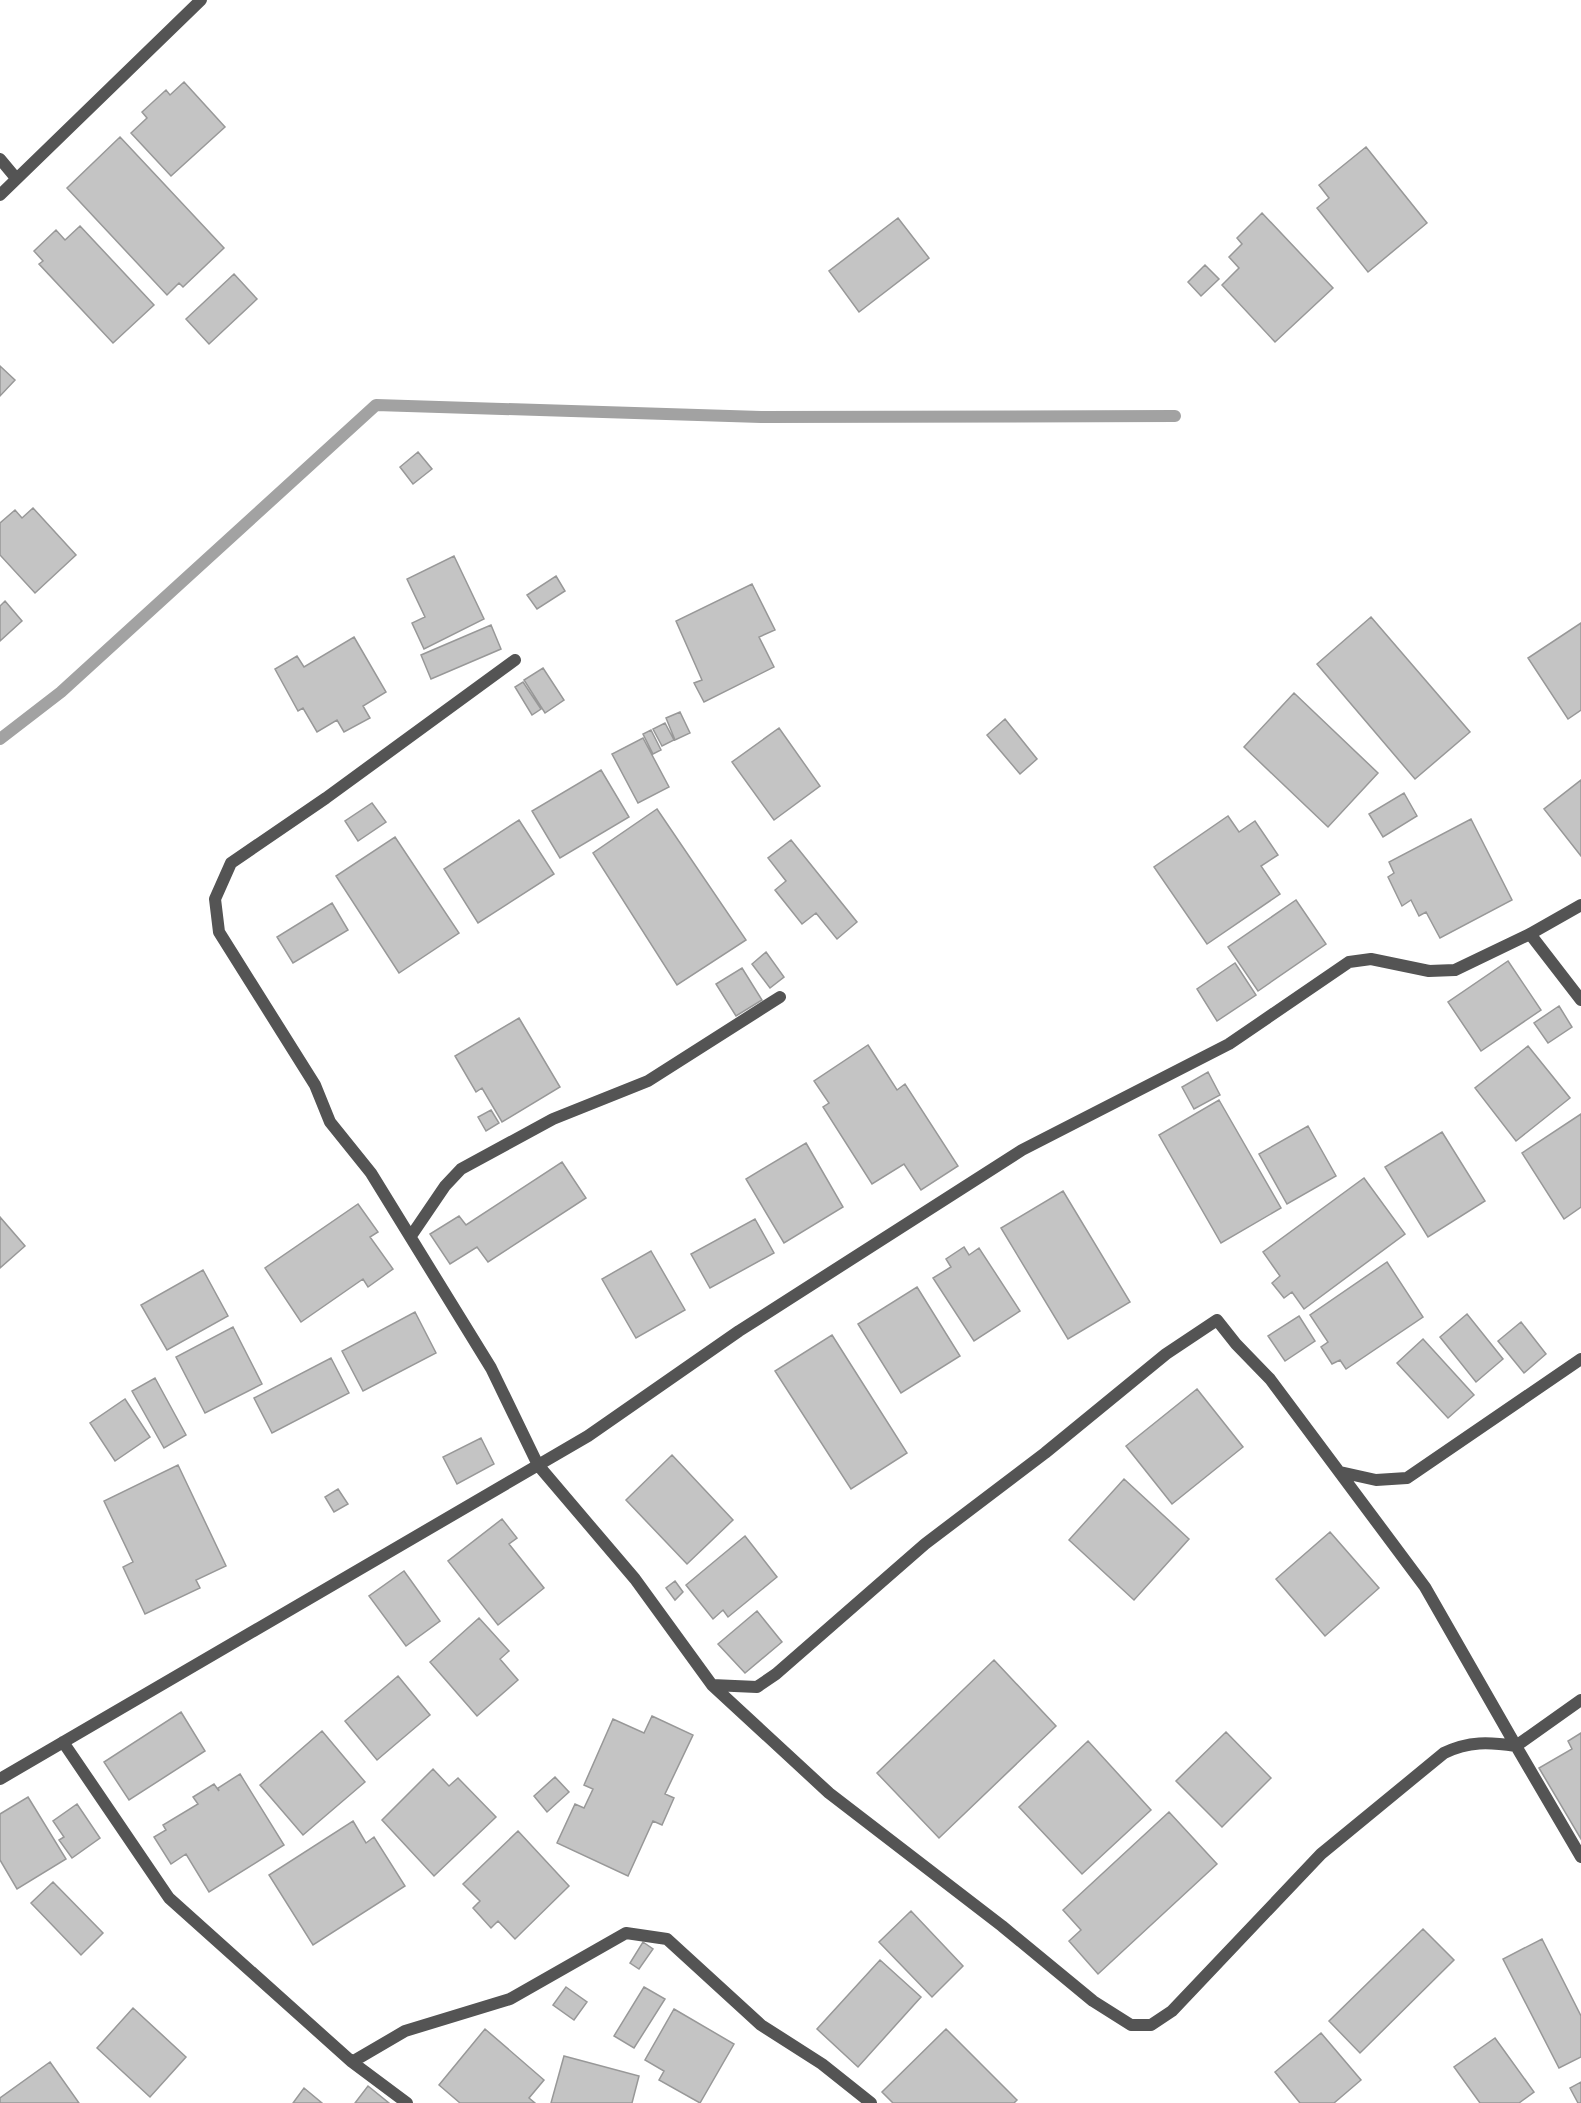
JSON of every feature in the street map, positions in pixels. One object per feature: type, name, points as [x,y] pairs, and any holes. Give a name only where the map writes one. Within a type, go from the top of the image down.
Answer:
[{"type":"street","points":[[0,195],[15,177],[201,0]]},
{"type":"street","points":[[0,159],[15,177]]},
{"type":"street","points":[[515,660],[326,798],[231,863],[215,899],[219,932],[315,1085],[330,1122],[371,1173],[491,1368],[538,1465],[635,1579],[712,1685],[828,1793],[1002,1926],[1093,2001],[1131,2025],[1151,2025],[1172,2011],[1321,1854],[1444,1753],[1461,1745],[1486,1742],[1516,1746],[1581,1700]]},
{"type":"street","points":[[0,1779],[588,1436],[739,1331],[1022,1150],[1229,1044],[1349,962],[1371,959],[1429,971],[1455,970],[1530,934],[1581,905]]},
{"type":"street","points":[[1530,934],[1581,1000]]},
{"type":"street","points":[[411,1236],[445,1186],[461,1169],[553,1119],[648,1081],[780,997]]},
{"type":"street","points":[[712,1685],[757,1687],[776,1674],[925,1544],[1045,1453],[1166,1354],[1217,1320],[1236,1344],[1270,1379],[1425,1587],[1581,1857]]},
{"type":"street","points":[[1340,1472],[1376,1480],[1407,1478],[1581,1359]]},
{"type":"street","points":[[63,1742],[169,1898],[352,2062],[406,2103]]},
{"type":"street","points":[[352,2062],[405,2031],[510,1999],[626,1933],[667,1939],[761,2025],[822,2064],[871,2103]]},
{"type":"building","points":[[184,82],[225,127],[171,176],[131,133],[147,118],[142,112],[166,90],[170,95]]},
{"type":"building","points":[[120,137],[224,248],[183,287],[179,283],[167,295],[67,188]]},
{"type":"building","points":[[1366,147],[1427,223],[1368,272],[1317,208],[1329,198],[1319,185]]},
{"type":"building","points":[[1262,213],[1333,288],[1275,342],[1222,285],[1239,268],[1229,257],[1242,244],[1237,238]]},
{"type":"building","points":[[898,218],[929,258],[859,312],[829,271]]},
{"type":"building","points":[[80,226],[154,305],[113,343],[39,264],[43,261],[34,251],[56,230],[65,240]]},
{"type":"building","points":[[1205,265],[1219,279],[1201,296],[1188,282]]},
{"type":"building","points":[[234,274],[257,299],[209,344],[186,319]]},
{"type":"building","points":[[0,366],[15,380],[0,396]]},
{"type":"building","points":[[418,452],[432,469],[413,484],[400,467]]},
{"type":"building","points":[[33,508],[76,555],[35,593],[0,555],[0,523],[15,510],[22,518]]},
{"type":"building","points":[[454,556],[484,619],[424,649],[412,623],[425,617],[407,579]]},
{"type":"building","points":[[556,576],[565,591],[537,609],[527,595]]},
{"type":"building","points":[[752,584],[775,630],[759,637],[774,667],[704,702],[694,683],[702,680],[676,621]]},
{"type":"building","points":[[5,601],[22,621],[0,641],[0,606]]},
{"type":"building","points":[[1371,617],[1470,732],[1415,779],[1317,664]]},
{"type":"building","points":[[1581,623],[1581,710],[1568,719],[1528,658]]},
{"type":"building","points":[[491,625],[501,649],[431,679],[421,655]]},
{"type":"building","points":[[354,637],[386,692],[363,706],[370,718],[344,732],[337,720],[317,732],[303,708],[298,711],[275,669],[297,656],[304,667]]},
{"type":"building","points":[[543,668],[564,700],[545,713],[524,680]]},
{"type":"building","points":[[523,682],[541,709],[532,715],[515,687]]},
{"type":"building","points":[[1294,693],[1378,773],[1328,827],[1244,747]]},
{"type":"building","points":[[680,712],[690,733],[675,740],[666,718]]},
{"type":"building","points":[[1005,719],[1037,759],[1020,774],[987,735]]},
{"type":"building","points":[[665,723],[674,740],[662,746],[653,729]]},
{"type":"building","points":[[779,728],[820,786],[774,820],[732,762]]},
{"type":"building","points":[[651,730],[661,750],[653,754],[643,734]]},
{"type":"building","points":[[643,738],[669,787],[638,803],[612,754]]},
{"type":"building","points":[[601,770],[629,817],[560,858],[532,811]]},
{"type":"building","points":[[1581,780],[1581,856],[1544,809]]},
{"type":"building","points":[[1404,793],[1417,816],[1383,837],[1369,814]]},
{"type":"building","points":[[372,803],[386,822],[358,841],[345,821]]},
{"type":"building","points":[[657,809],[746,940],[677,985],[593,853]]},
{"type":"building","points":[[1228,816],[1239,832],[1255,821],[1278,855],[1261,866],[1280,894],[1207,944],[1154,867]]},
{"type":"building","points":[[1471,819],[1512,900],[1440,938],[1426,912],[1419,916],[1411,900],[1402,906],[1388,877],[1394,873],[1389,862]]},
{"type":"building","points":[[519,820],[554,874],[478,923],[444,869]]},
{"type":"building","points":[[395,837],[459,933],[399,973],[336,876]]},
{"type":"building","points":[[791,840],[857,922],[837,939],[816,913],[802,924],[775,890],[786,881],[768,858]]},
{"type":"building","points":[[1296,900],[1326,944],[1258,991],[1228,947]]},
{"type":"building","points":[[332,903],[348,930],[293,963],[277,937]]},
{"type":"building","points":[[766,952],[784,977],[770,988],[752,964]]},
{"type":"building","points":[[1508,961],[1541,1010],[1481,1051],[1448,1002]]},
{"type":"building","points":[[1235,963],[1256,995],[1217,1021],[1197,989]]},
{"type":"building","points":[[742,968],[762,1000],[736,1016],[716,984]]},
{"type":"building","points":[[1559,1006],[1572,1027],[1548,1043],[1534,1023]]},
{"type":"building","points":[[519,1018],[560,1087],[502,1122],[482,1088],[476,1092],[455,1056]]},
{"type":"building","points":[[868,1045],[897,1090],[905,1084],[958,1166],[921,1190],[904,1164],[872,1184],[823,1107],[829,1103],[814,1081]]},
{"type":"building","points":[[1528,1046],[1570,1098],[1516,1141],[1475,1088]]},
{"type":"building","points":[[1208,1072],[1220,1095],[1194,1109],[1182,1087]]},
{"type":"building","points":[[1219,1100],[1281,1208],[1221,1243],[1159,1135]]},
{"type":"building","points":[[491,1110],[499,1123],[486,1131],[478,1117]]},
{"type":"building","points":[[1581,1114],[1581,1207],[1564,1219],[1522,1153]]},
{"type":"building","points":[[1308,1126],[1336,1176],[1287,1204],[1259,1154]]},
{"type":"building","points":[[1442,1132],[1485,1201],[1428,1237],[1385,1167]]},
{"type":"building","points":[[806,1143],[843,1207],[784,1243],[746,1179]]},
{"type":"building","points":[[562,1162],[586,1198],[488,1262],[477,1247],[450,1264],[430,1234],[459,1216],[466,1225]]},
{"type":"building","points":[[1364,1178],[1405,1234],[1304,1309],[1292,1292],[1284,1298],[1272,1283],[1280,1276],[1263,1252]]},
{"type":"building","points":[[1063,1191],[1130,1302],[1068,1339],[1001,1228]]},
{"type":"building","points":[[358,1204],[378,1232],[370,1237],[393,1269],[368,1287],[363,1279],[301,1322],[265,1268]]},
{"type":"building","points":[[0,1217],[25,1246],[0,1268]]},
{"type":"building","points":[[755,1219],[774,1253],[710,1288],[691,1254]]},
{"type":"building","points":[[964,1247],[969,1255],[979,1248],[1020,1311],[974,1341],[933,1278],[951,1267],[946,1259]]},
{"type":"building","points":[[651,1251],[685,1310],[636,1338],[602,1279]]},
{"type":"building","points":[[1387,1262],[1423,1317],[1346,1369],[1340,1360],[1332,1364],[1321,1347],[1328,1342],[1310,1315]]},
{"type":"building","points":[[203,1270],[228,1316],[167,1350],[141,1305]]},
{"type":"building","points":[[917,1287],[960,1356],[901,1393],[858,1324]]},
{"type":"building","points":[[415,1312],[436,1353],[363,1391],[342,1351]]},
{"type":"building","points":[[1467,1314],[1503,1359],[1476,1382],[1440,1337]]},
{"type":"building","points":[[1299,1316],[1315,1341],[1285,1361],[1268,1336]]},
{"type":"building","points":[[1521,1322],[1546,1354],[1524,1373],[1498,1341]]},
{"type":"building","points":[[233,1327],[262,1384],[205,1413],[176,1357]]},
{"type":"building","points":[[832,1335],[907,1453],[851,1489],[775,1371]]},
{"type":"building","points":[[1423,1339],[1474,1395],[1448,1418],[1397,1363]]},
{"type":"building","points":[[331,1358],[349,1393],[272,1433],[254,1398]]},
{"type":"building","points":[[155,1378],[186,1435],[164,1448],[132,1391]]},
{"type":"building","points":[[1197,1389],[1243,1447],[1172,1504],[1126,1446]]},
{"type":"building","points":[[125,1399],[150,1437],[115,1461],[90,1423]]},
{"type":"building","points":[[481,1438],[494,1464],[457,1484],[443,1457]]},
{"type":"building","points":[[672,1455],[733,1520],[687,1564],[626,1500]]},
{"type":"building","points":[[178,1465],[226,1566],[196,1580],[200,1588],[145,1614],[123,1567],[133,1562],[104,1501]]},
{"type":"building","points":[[1124,1479],[1189,1539],[1134,1600],[1069,1540]]},
{"type":"building","points":[[338,1489],[348,1504],[334,1512],[325,1497]]},
{"type":"building","points":[[502,1519],[517,1538],[509,1544],[544,1588],[498,1625],[448,1561]]},
{"type":"building","points":[[1330,1532],[1379,1588],[1325,1636],[1276,1579]]},
{"type":"building","points":[[745,1536],[777,1577],[728,1617],[723,1610],[713,1619],[686,1585]]},
{"type":"building","points":[[404,1571],[440,1621],[406,1646],[369,1596]]},
{"type":"building","points":[[675,1581],[683,1592],[675,1600],[666,1588]]},
{"type":"building","points":[[757,1611],[782,1642],[745,1673],[718,1644]]},
{"type":"building","points":[[479,1618],[509,1651],[500,1659],[518,1680],[477,1716],[430,1662]]},
{"type":"building","points":[[994,1660],[1056,1726],[939,1838],[877,1773]]},
{"type":"building","points":[[398,1676],[430,1715],[377,1760],[345,1721]]},
{"type":"building","points":[[181,1712],[205,1751],[129,1800],[104,1762]]},
{"type":"building","points":[[652,1716],[693,1735],[665,1794],[674,1798],[662,1825],[653,1821],[628,1876],[557,1843],[575,1804],[584,1808],[593,1789],[584,1785],[613,1719],[644,1733]]},
{"type":"building","points":[[322,1731],[365,1782],[303,1835],[260,1785]]},
{"type":"building","points":[[1226,1732],[1271,1778],[1222,1827],[1176,1781]]},
{"type":"building","points":[[1581,1733],[1581,1839],[1539,1768],[1572,1749],[1568,1741]]},
{"type":"building","points":[[1088,1741],[1151,1810],[1082,1874],[1019,1807]]},
{"type":"building","points":[[433,1769],[449,1786],[458,1778],[496,1817],[434,1876],[382,1820]]},
{"type":"building","points":[[240,1774],[284,1845],[209,1892],[186,1854],[171,1864],[154,1837],[166,1830],[163,1825],[198,1804],[193,1797],[214,1784],[219,1791],[218,1788]]},
{"type":"building","points":[[555,1777],[569,1792],[547,1812],[534,1796]]},
{"type":"building","points":[[28,1797],[66,1859],[17,1889],[0,1860],[0,1814]]},
{"type":"building","points":[[77,1804],[100,1838],[72,1858],[59,1840],[64,1837],[53,1821]]},
{"type":"building","points":[[1169,1812],[1217,1864],[1098,1974],[1069,1941],[1081,1930],[1063,1910]]},
{"type":"building","points":[[353,1821],[366,1843],[374,1837],[405,1886],[313,1945],[269,1875]]},
{"type":"building","points":[[518,1831],[569,1886],[515,1939],[498,1921],[491,1928],[473,1908],[480,1901],[463,1884]]},
{"type":"building","points":[[53,1882],[103,1933],[81,1955],[31,1903]]},
{"type":"building","points":[[911,1911],[963,1966],[932,1997],[879,1942]]},
{"type":"building","points":[[1423,1929],[1454,1960],[1360,2053],[1329,2021]]},
{"type":"building","points":[[1542,1939],[1581,2016],[1581,2057],[1559,2068],[1503,1959]]},
{"type":"building","points":[[643,1942],[653,1949],[639,1969],[630,1963]]},
{"type":"building","points":[[880,1960],[921,1997],[858,2067],[817,2029]]},
{"type":"building","points":[[566,1987],[587,2002],[574,2020],[553,2005]]},
{"type":"building","points":[[644,1987],[665,1999],[634,2048],[614,2036]]},
{"type":"building","points":[[133,2008],[186,2057],[150,2097],[97,2048]]},
{"type":"building","points":[[674,2009],[734,2044],[700,2103],[659,2080],[664,2071],[645,2060]]},
{"type":"building","points":[[485,2029],[544,2080],[529,2098],[535,2103],[460,2103],[439,2085]]},
{"type":"building","points":[[946,2029],[1017,2100],[1014,2103],[893,2103],[882,2092]]},
{"type":"building","points":[[1321,2033],[1361,2080],[1334,2103],[1300,2103],[1275,2072]]},
{"type":"building","points":[[1495,2038],[1534,2092],[1519,2103],[1480,2103],[1454,2067]]},
{"type":"building","points":[[564,2056],[639,2076],[632,2103],[551,2103]]},
{"type":"building","points":[[50,2062],[79,2103],[0,2103],[0,2098]]},
{"type":"building","points":[[1581,2082],[1581,2103],[1578,2103],[1570,2088]]},
{"type":"building","points":[[368,2086],[389,2103],[355,2103]]},
{"type":"building","points":[[304,2088],[322,2103],[293,2103]]},
{"type":"waterway","points":[[0,739],[61,692],[376,405],[761,417],[1175,416]]}]
